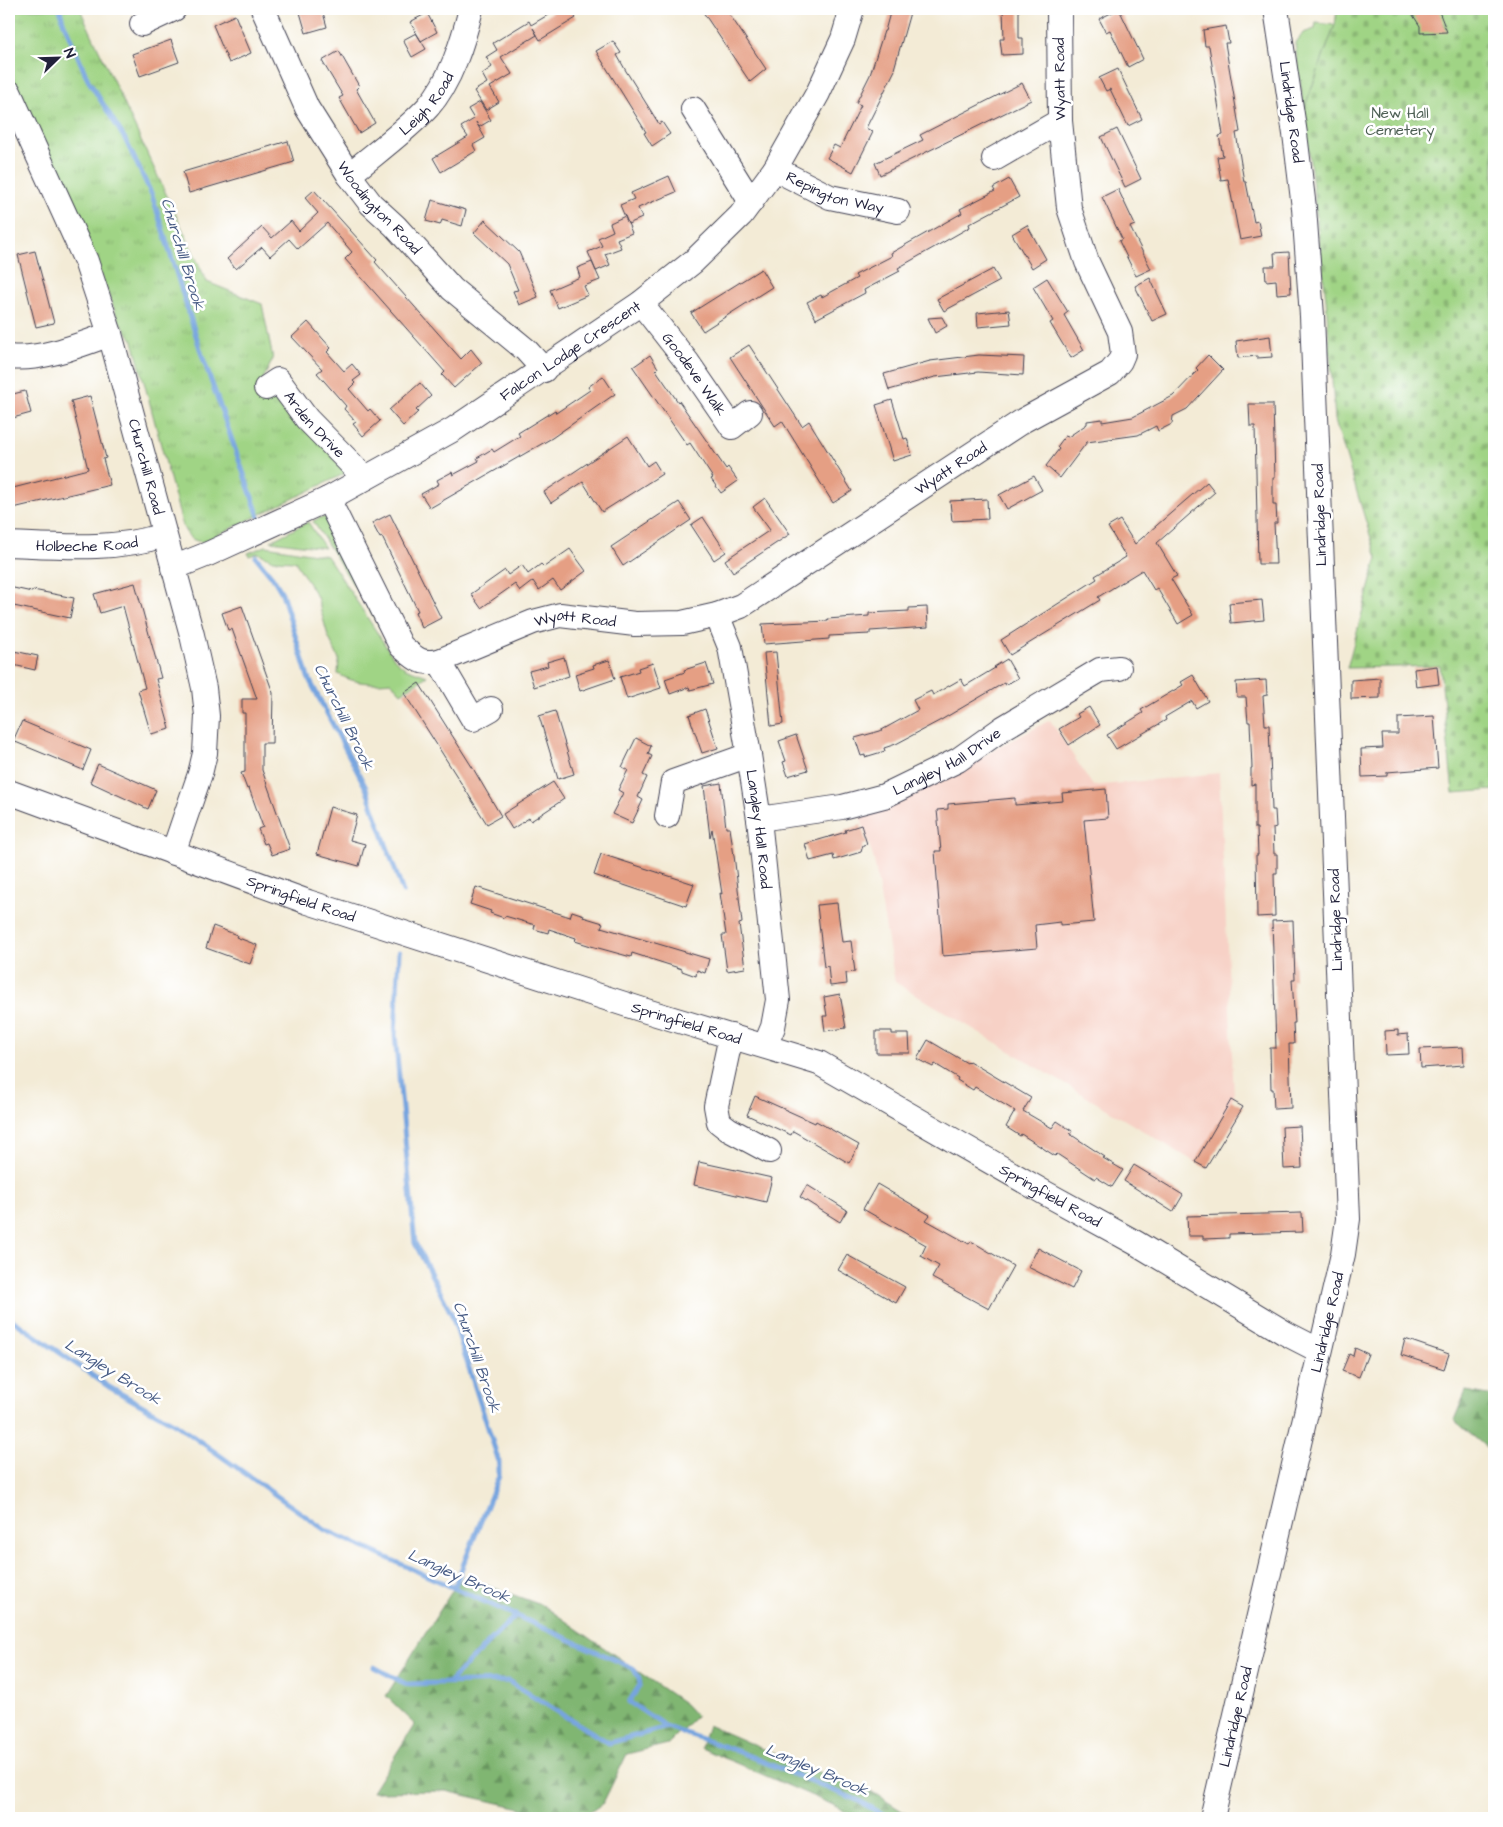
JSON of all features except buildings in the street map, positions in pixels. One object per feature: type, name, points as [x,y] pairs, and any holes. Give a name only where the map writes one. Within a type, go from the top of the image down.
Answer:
[{"type":"street","points":[[142,24],[174,9]]},
{"type":"street","name":"Woodington Road","points":[[263,9],[307,108],[349,175],[371,204],[452,289],[526,350],[544,370]]},
{"type":"street","name":"Leigh Road","points":[[349,175],[428,106],[450,74],[471,9]]},
{"type":"street","name":"Falcon Lodge Crescent","points":[[173,568],[328,499],[454,429],[641,303],[694,261],[741,215],[775,169],[818,93],[843,38],[852,9]]},
{"type":"street","name":"Wyatt Road","points":[[328,499],[401,646],[417,660],[428,663],[439,661],[533,622],[560,615],[635,624],[682,623],[717,615],[741,606],[1024,420],[1110,373],[1123,354],[1120,332],[1087,262],[1069,208],[1060,121],[1059,9]]},
{"type":"street","name":"Lindridge Road","points":[[1212,1818],[1343,1254],[1348,1219],[1312,316],[1298,162],[1276,9]]},
{"type":"street","name":"Churchill Road","points":[[9,92],[86,261],[110,334],[204,688],[207,716],[203,760],[173,853]]},
{"type":"street","points":[[693,109],[751,202]]},
{"type":"street","points":[[994,159],[1060,121]]},
{"type":"street","name":"Repington Way","points":[[775,169],[830,197],[898,211]]},
{"type":"street","name":"Goodeve Walk","points":[[641,303],[688,363],[732,427],[750,413]]},
{"type":"street","points":[[9,357],[37,356],[110,334]]},
{"type":"street","name":"Arden Drive","points":[[266,388],[278,380],[307,419],[365,478]]},
{"type":"street","name":"Holbeche Road","points":[[9,544],[87,545],[130,543],[164,534]]},
{"type":"street","name":"Langley Hall Road","points":[[717,615],[730,647],[759,819],[778,1000],[773,1027],[765,1046]]},
{"type":"street","points":[[439,661],[473,719],[491,709]]},
{"type":"street","name":"Langley Hall Drive","points":[[759,819],[842,807],[884,796],[958,760],[1003,728],[1100,670],[1119,668]]},
{"type":"street","points":[[667,816],[673,782],[749,755]]},
{"type":"street","name":"Springfield Road","points":[[9,792],[335,911],[643,1010],[819,1063],[1136,1243],[1285,1333],[1320,1351]]},
{"type":"street","points":[[731,1036],[716,1106],[719,1122],[728,1129],[770,1151]]},
{"type":"shaded area","points":[[1050,720],[1093,786],[1219,773],[1234,1096],[1195,1162],[895,982],[874,860],[859,812],[930,785]]},
{"type":"green space","points":[[9,9],[80,9],[207,282],[262,304],[273,359],[259,387],[265,399],[282,396],[346,473],[203,542],[196,541],[187,533],[183,527],[133,341],[119,321],[87,241],[9,71]]},
{"type":"green space","name":"New Hall Cemetery","points":[[1337,9],[1494,9],[1494,790],[1453,793],[1440,666],[1347,668],[1377,558],[1335,420],[1326,299],[1304,109],[1335,25]]},
{"type":"green space","points":[[1316,23],[1335,25],[1304,109],[1295,44],[1303,33],[1315,29]]},
{"type":"green space","points":[[322,517],[327,518],[382,630],[313,521]]},
{"type":"green space","points":[[308,522],[325,548],[271,541]]},
{"type":"green space","points":[[266,546],[327,556],[395,660],[405,668],[427,676],[401,693],[391,682],[364,682],[351,680],[338,674],[339,659],[328,636],[317,597],[295,561],[273,560],[258,553],[249,556],[248,553]]},
{"type":"green space","points":[[1466,1391],[1494,1396],[1494,1447],[1486,1447],[1454,1420]]},
{"type":"green space","points":[[464,1577],[544,1606],[685,1704],[696,1716],[668,1744],[627,1754],[603,1803],[582,1818],[564,1818],[446,1791],[372,1792],[415,1724],[386,1696],[454,1588]]},
{"type":"green space","points":[[708,1725],[804,1767],[869,1790],[913,1818],[857,1818],[831,1804],[701,1748]]},
{"type":"waterway","name":"Churchill Brook","points":[[60,9],[63,21],[88,80],[125,139],[152,195],[202,355],[259,517]]},
{"type":"waterway","name":"Churchill Brook","points":[[256,557],[282,593],[308,677],[366,788],[403,892]]},
{"type":"waterway","name":"Churchill Brook","points":[[399,952],[395,1035],[415,1243],[452,1315],[499,1462],[499,1476],[454,1588]]},
{"type":"waterway","name":"Langley Brook","points":[[9,1319],[109,1387],[177,1425],[325,1530],[633,1668],[639,1678],[640,1685],[629,1702],[667,1727],[737,1751],[857,1800],[890,1818]]},
{"type":"waterway","points":[[449,1682],[516,1615]]},
{"type":"waterway","points":[[374,1667],[406,1684],[508,1681],[609,1743],[667,1727]]}]
